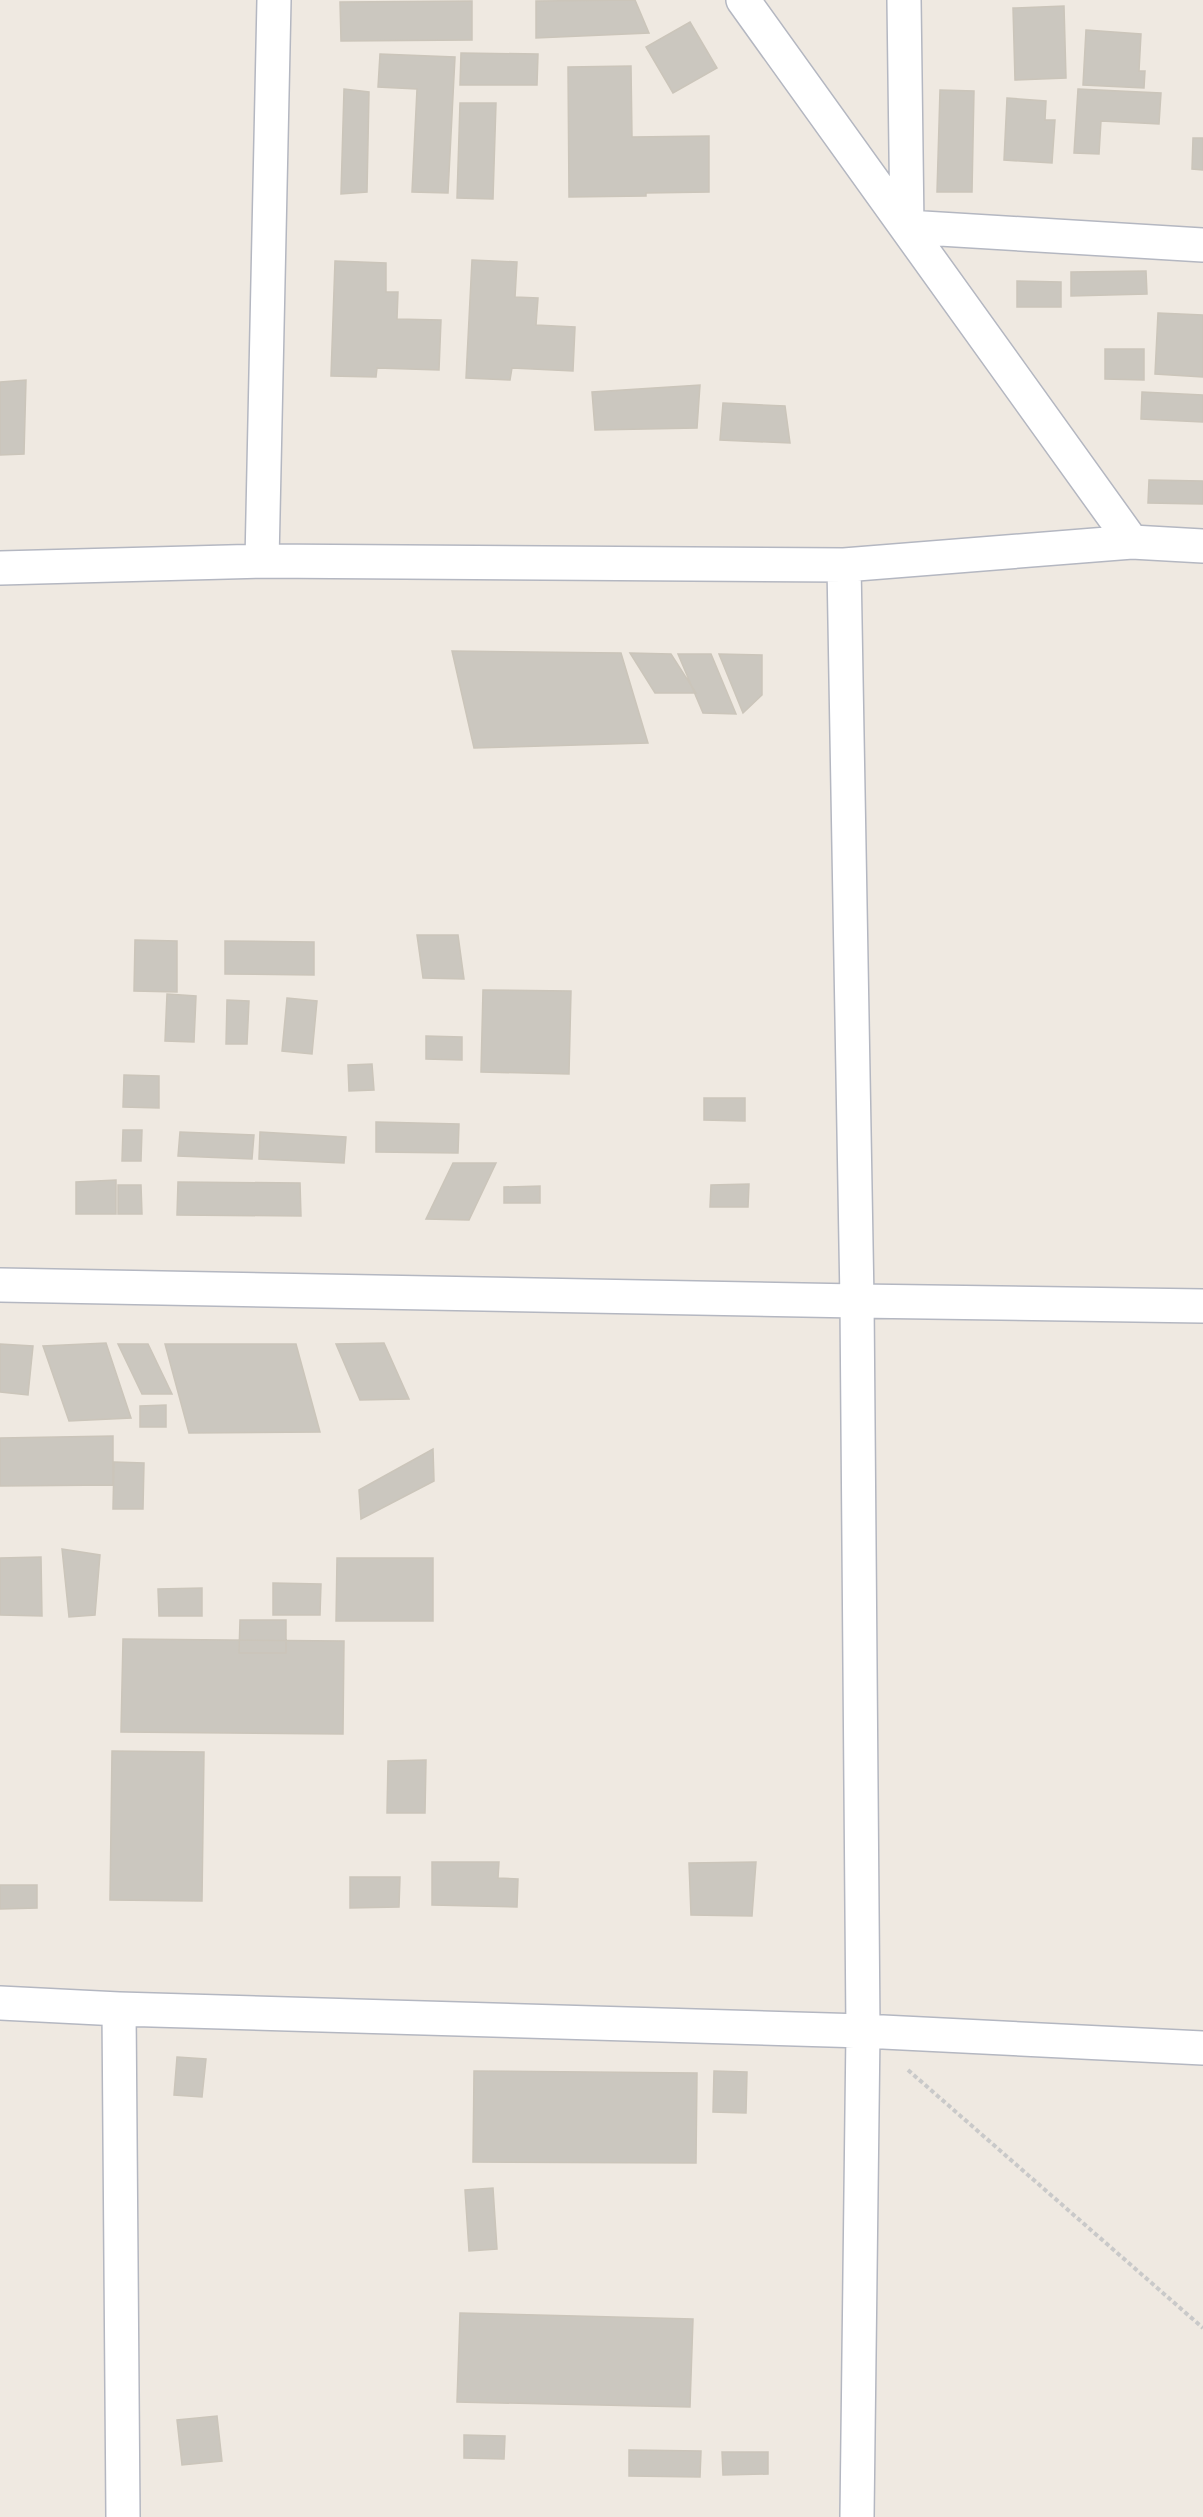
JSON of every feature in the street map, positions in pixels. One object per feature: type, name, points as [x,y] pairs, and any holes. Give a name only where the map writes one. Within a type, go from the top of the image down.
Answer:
[{"type":"street","points":[[262,561],[274,0]]},
{"type":"street","points":[[743,0],[1132,542]]},
{"type":"street","points":[[904,0],[907,227]]},
{"type":"street","points":[[907,227],[1203,245]]},
{"type":"street","points":[[0,568],[262,561],[844,565],[1132,542],[1203,546]]},
{"type":"street","points":[[844,565],[857,1301],[863,2031],[857,2517]]},
{"type":"street","points":[[0,1285],[1203,1306]]},
{"type":"street","points":[[0,2003],[119,2009],[863,2031],[1203,2048]]},
{"type":"street","points":[[119,2009],[123,2517]]},
{"type":"path","points":[[863,2031],[1203,2328]]},
{"type":"building","points":[[635,0],[649,33],[536,38],[536,1]]},
{"type":"building","points":[[472,1],[472,40],[341,41],[340,2]]},
{"type":"building","points":[[1064,6],[1066,78],[1015,80],[1013,8]]},
{"type":"building","points":[[690,22],[717,68],[673,93],[646,47]]},
{"type":"building","points":[[1086,30],[1141,34],[1139,71],[1145,71],[1144,88],[1083,85]]},
{"type":"building","points":[[461,53],[538,54],[537,85],[460,85]]},
{"type":"building","points":[[380,54],[455,57],[448,193],[412,192],[417,89],[378,87]]},
{"type":"building","points":[[631,66],[632,137],[709,136],[709,192],[569,197],[568,67]]},
{"type":"building","points":[[344,89],[369,92],[367,192],[341,194]]},
{"type":"building","points":[[1078,89],[1161,93],[1159,124],[1101,121],[1099,154],[1074,153]]},
{"type":"building","points":[[940,90],[974,91],[972,192],[937,192]]},
{"type":"building","points":[[1007,98],[1046,101],[1045,120],[1055,120],[1052,163],[1004,160]]},
{"type":"building","points":[[460,103],[496,103],[493,199],[457,198]]},
{"type":"building","points":[[1193,138],[1203,138],[1203,170],[1192,169]]},
{"type":"building","points":[[472,260],[517,262],[515,297],[538,298],[536,325],[575,327],[573,371],[512,368],[510,380],[466,378]]},
{"type":"building","points":[[335,261],[386,263],[386,292],[398,292],[397,319],[441,320],[439,370],[377,368],[376,377],[331,376]]},
{"type":"building","points":[[1146,271],[1147,294],[1071,296],[1071,272]]},
{"type":"building","points":[[1017,281],[1061,282],[1061,307],[1017,307]]},
{"type":"building","points":[[1158,313],[1203,315],[1203,377],[1155,374]]},
{"type":"building","points":[[1105,349],[1144,349],[1144,380],[1105,379]]},
{"type":"building","points":[[26,380],[24,454],[0,455],[0,382]]},
{"type":"building","points":[[700,385],[697,428],[595,430],[592,392]]},
{"type":"building","points":[[1142,392],[1203,395],[1203,422],[1141,419]]},
{"type":"building","points":[[723,403],[785,406],[790,443],[720,440]]},
{"type":"building","points":[[1149,480],[1203,481],[1203,504],[1148,503]]},
{"type":"building","points":[[452,651],[621,653],[648,743],[474,748]]},
{"type":"building","points":[[630,653],[671,654],[696,693],[655,693]]},
{"type":"building","points":[[678,654],[711,654],[736,714],[703,713]]},
{"type":"building","points":[[719,654],[762,655],[762,695],[743,713]]},
{"type":"building","points":[[417,935],[458,935],[464,979],[423,978]]},
{"type":"building","points":[[135,940],[177,941],[177,992],[134,991]]},
{"type":"building","points":[[225,941],[314,942],[314,975],[225,974]]},
{"type":"building","points":[[483,990],[571,991],[569,1074],[481,1072]]},
{"type":"building","points":[[167,994],[196,996],[194,1042],[165,1041]]},
{"type":"building","points":[[287,998],[317,1001],[312,1054],[282,1051]]},
{"type":"building","points":[[227,1000],[249,1001],[247,1044],[226,1044]]},
{"type":"building","points":[[426,1036],[462,1037],[462,1060],[426,1059]]},
{"type":"building","points":[[372,1064],[374,1090],[349,1091],[348,1065]]},
{"type":"building","points":[[124,1075],[159,1076],[159,1108],[123,1107]]},
{"type":"building","points":[[704,1098],[745,1098],[745,1121],[704,1120]]},
{"type":"building","points":[[376,1122],[459,1124],[458,1153],[376,1152]]},
{"type":"building","points":[[123,1130],[142,1130],[141,1161],[122,1161]]},
{"type":"building","points":[[180,1132],[254,1135],[252,1159],[178,1156]]},
{"type":"building","points":[[260,1132],[346,1137],[344,1163],[259,1159]]},
{"type":"building","points":[[453,1163],[496,1163],[469,1220],[426,1219]]},
{"type":"building","points":[[116,1180],[116,1214],[76,1214],[76,1182]]},
{"type":"building","points":[[178,1182],[300,1183],[301,1216],[177,1215]]},
{"type":"building","points":[[749,1184],[748,1207],[710,1207],[711,1185]]},
{"type":"building","points":[[118,1185],[141,1185],[142,1214],[118,1214]]},
{"type":"building","points":[[540,1186],[540,1203],[504,1203],[504,1187]]},
{"type":"building","points":[[106,1343],[131,1418],[69,1421],[43,1346]]},
{"type":"building","points":[[384,1343],[409,1399],[360,1400],[336,1344]]},
{"type":"building","points":[[0,1344],[33,1346],[28,1395],[0,1392]]},
{"type":"building","points":[[118,1344],[148,1344],[172,1394],[142,1394]]},
{"type":"building","points":[[165,1344],[296,1344],[320,1432],[189,1433]]},
{"type":"building","points":[[166,1405],[166,1427],[140,1427],[140,1406]]},
{"type":"building","points":[[113,1436],[113,1485],[0,1486],[0,1438]]},
{"type":"building","points":[[433,1449],[434,1481],[361,1519],[359,1490]]},
{"type":"building","points":[[114,1462],[144,1463],[143,1509],[113,1509]]},
{"type":"building","points":[[62,1549],[100,1555],[95,1615],[69,1617]]},
{"type":"building","points":[[41,1557],[42,1616],[0,1615],[0,1558]]},
{"type":"building","points":[[337,1558],[433,1558],[433,1621],[336,1621]]},
{"type":"building","points":[[273,1583],[321,1584],[320,1615],[273,1615]]},
{"type":"building","points":[[202,1588],[202,1616],[159,1616],[158,1589]]},
{"type":"building","points":[[240,1620],[286,1620],[286,1653],[239,1653]]},
{"type":"building","points":[[123,1639],[344,1641],[343,1734],[121,1732]]},
{"type":"building","points":[[112,1751],[204,1752],[202,1901],[110,1900]]},
{"type":"building","points":[[426,1760],[425,1813],[387,1813],[388,1761]]},
{"type":"building","points":[[432,1862],[499,1862],[498,1878],[518,1879],[517,1907],[432,1905]]},
{"type":"building","points":[[756,1862],[752,1916],[691,1915],[689,1863]]},
{"type":"building","points":[[350,1877],[400,1877],[399,1907],[350,1908]]},
{"type":"building","points":[[0,1885],[37,1885],[37,1908],[0,1909]]},
{"type":"building","points":[[177,2057],[206,2059],[202,2097],[174,2095]]},
{"type":"building","points":[[474,2071],[697,2073],[696,2163],[473,2162]]},
{"type":"building","points":[[714,2071],[747,2072],[746,2113],[713,2112]]},
{"type":"building","points":[[493,2188],[497,2249],[469,2251],[465,2190]]},
{"type":"building","points":[[460,2313],[693,2319],[690,2407],[457,2402]]},
{"type":"building","points":[[217,2416],[222,2461],[182,2465],[177,2420]]},
{"type":"building","points":[[464,2435],[505,2436],[504,2459],[464,2458]]},
{"type":"building","points":[[629,2450],[701,2451],[700,2477],[629,2476]]},
{"type":"building","points":[[722,2452],[768,2452],[768,2474],[723,2475]]}]
